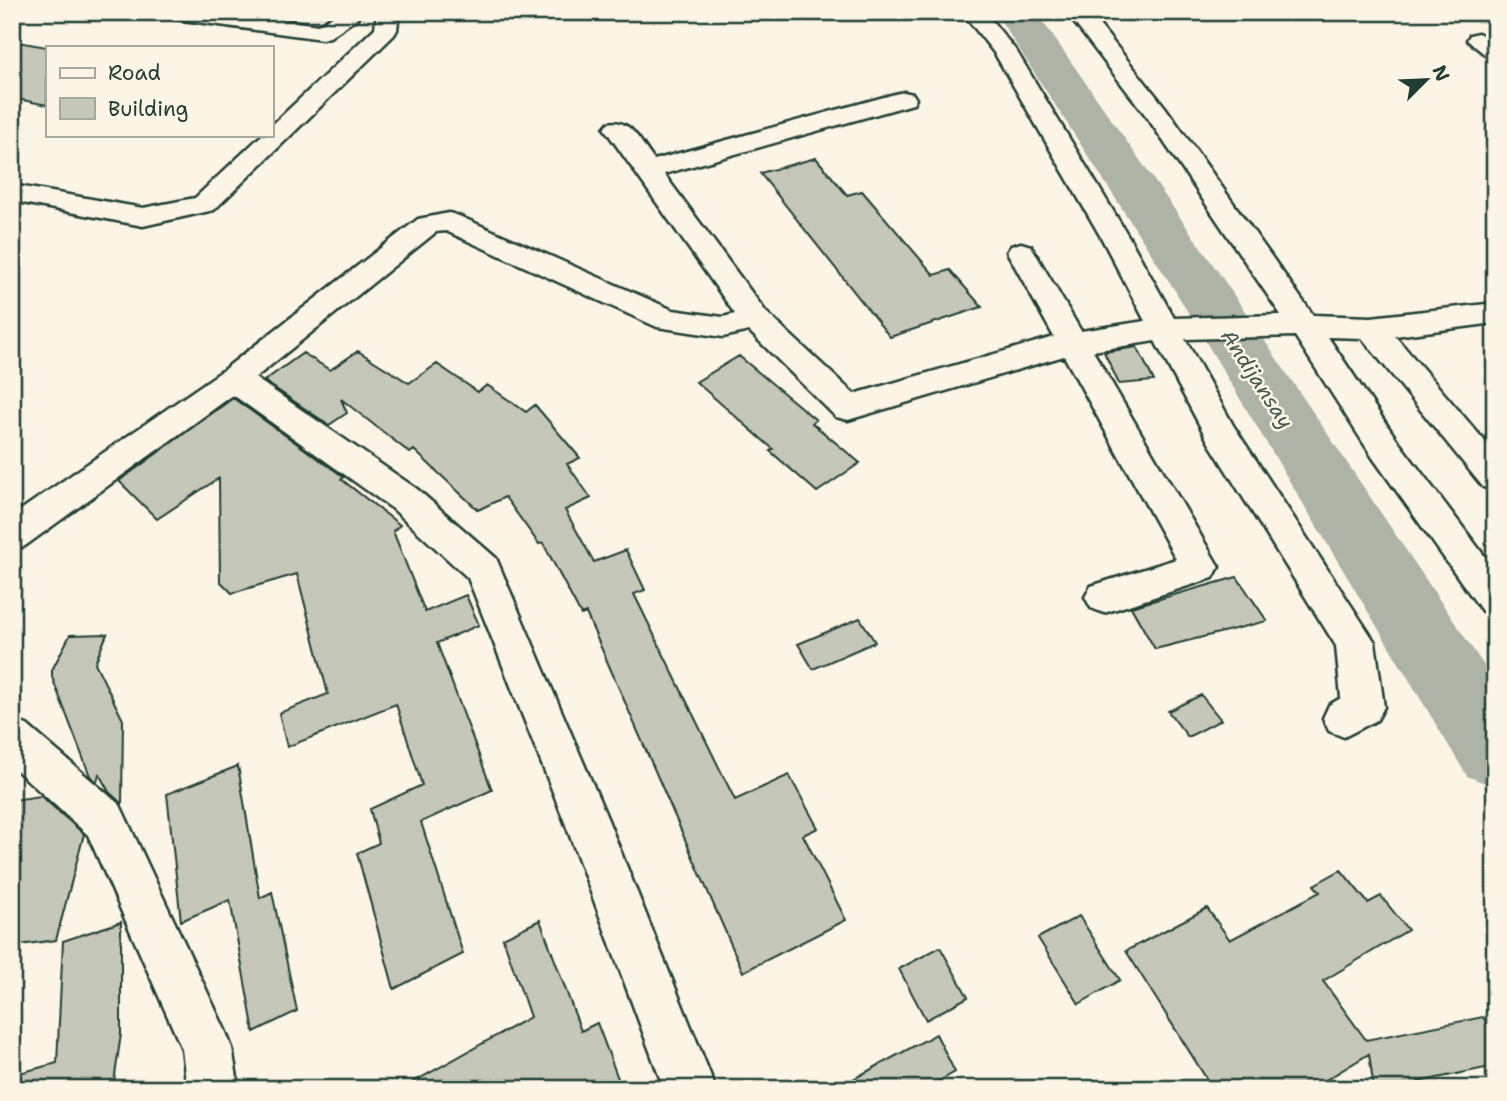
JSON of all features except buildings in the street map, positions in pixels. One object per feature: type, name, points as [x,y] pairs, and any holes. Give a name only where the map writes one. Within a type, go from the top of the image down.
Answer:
[{"type":"lane","points":[[175,12],[322,32],[355,12]]},
{"type":"lane","points":[[12,193],[143,217],[204,204],[386,30],[388,12]]},
{"type":"lane","points":[[973,12],[1005,52],[1116,239],[1221,434],[1355,642],[1363,707],[1345,718]]},
{"type":"lane","points":[[1077,12],[1156,112],[1304,325],[1385,449],[1495,600]]},
{"type":"lane","points":[[648,170],[904,99]]},
{"type":"lane","points":[[617,128],[755,319],[848,408],[1072,343],[1164,329],[1304,325],[1371,328],[1495,313]]},
{"type":"lane","points":[[12,536],[233,379],[428,225],[449,222],[668,320],[723,327],[755,319]]},
{"type":"lane","points":[[1021,252],[1200,567],[1104,597]]},
{"type":"lane","points":[[1371,328],[1495,477]]},
{"type":"lane","points":[[233,379],[405,499],[483,569],[586,820],[690,1089]]},
{"type":"lane","points":[[12,739],[104,820],[207,1048],[213,1089]]},
{"type":"shaded area","points":[[240,12],[365,12],[346,31]]},
{"type":"waterway","name":"Andijansay","points":[[1015,12],[1200,286],[1495,750]]}]
